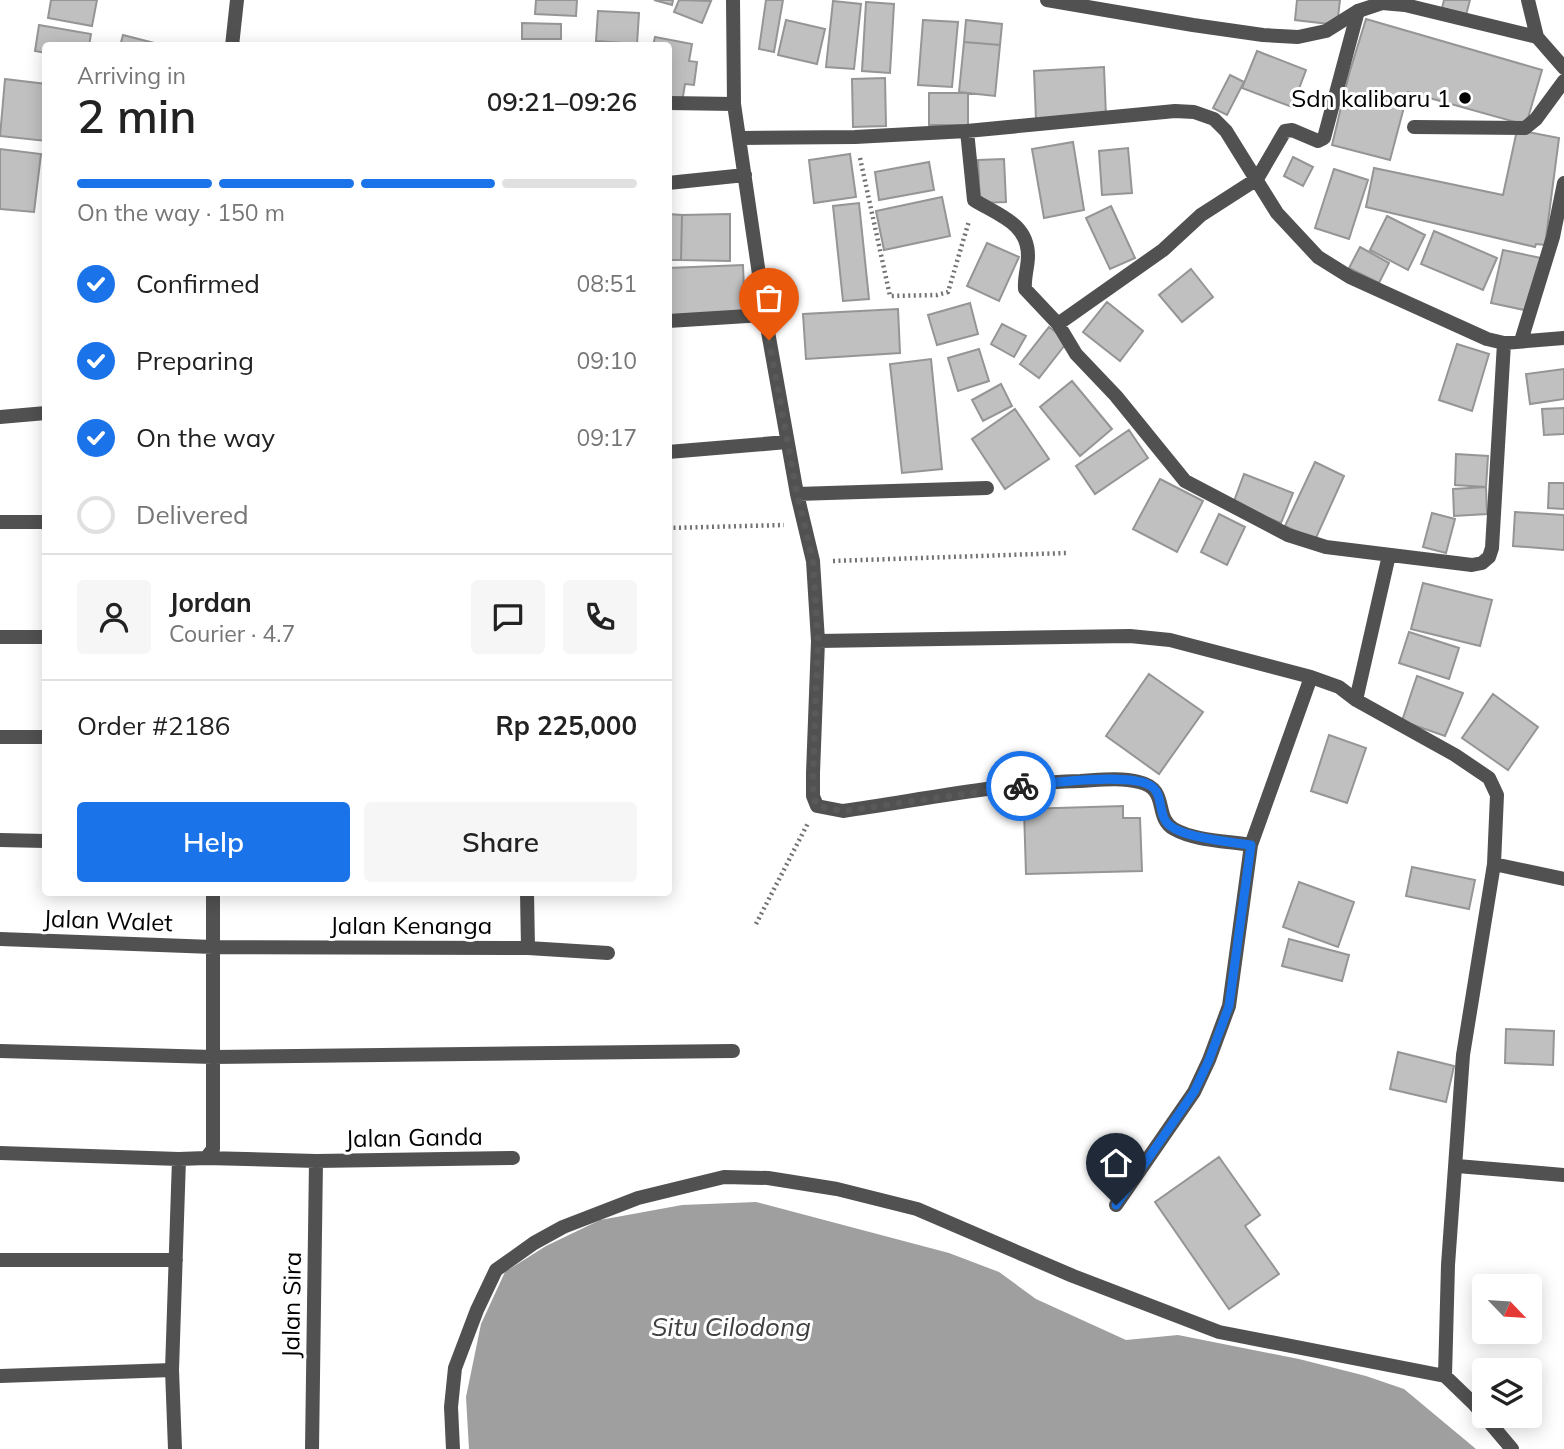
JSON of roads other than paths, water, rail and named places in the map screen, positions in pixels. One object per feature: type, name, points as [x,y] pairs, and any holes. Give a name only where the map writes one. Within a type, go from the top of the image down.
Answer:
[{"type":"street","points":[[232,42],[237,0]]},
{"type":"street","points":[[733,0],[734,104],[765,315],[797,494],[813,561],[818,641],[813,796],[817,806],[843,811],[1054,782],[1137,781],[1152,786],[1159,797],[1165,822],[1174,829],[1191,835],[1251,845]]},
{"type":"street","points":[[1047,0],[1193,25],[1298,37],[1326,31],[1358,11],[1382,3],[1405,5],[1537,37]]},
{"type":"street","points":[[1528,0],[1537,37],[1564,68]]},
{"type":"street","points":[[1058,324],[1163,250],[1201,215],[1257,179],[1285,131],[1292,130],[1321,141],[1324,138],[1358,11]]},
{"type":"street","points":[[1414,127],[1525,128],[1536,119],[1564,81]]},
{"type":"street","points":[[672,103],[734,104]]},
{"type":"street","points":[[740,138],[855,137],[967,131],[1175,111],[1194,112],[1214,119],[1226,131],[1277,213],[1318,257],[1350,277],[1487,339],[1504,343],[1564,338]]},
{"type":"street","points":[[967,131],[974,200],[1012,221],[1022,231],[1027,240],[1028,255],[1025,289],[1058,324],[1076,354],[1116,396],[1185,481],[1288,535],[1326,547],[1472,565],[1482,563],[1489,557],[1492,548],[1504,343]]},
{"type":"street","points":[[672,183],[745,174]]},
{"type":"street","points":[[1521,341],[1553,237],[1564,183]]},
{"type":"street","points":[[672,321],[765,315]]},
{"type":"street","points":[[0,417],[42,413]]},
{"type":"street","points":[[672,452],[787,442]]},
{"type":"street","points":[[797,494],[987,488]]},
{"type":"street","points":[[0,522],[42,522]]},
{"type":"street","points":[[1356,700],[1389,555]]},
{"type":"street","points":[[818,641],[1130,636],[1170,640],[1311,677],[1339,687],[1356,700],[1455,755],[1489,778],[1497,795],[1494,864],[1463,1055],[1448,1265],[1445,1376]]},
{"type":"street","points":[[0,637],[42,637]]},
{"type":"street","points":[[1116,1205],[1182,1112],[1213,1050],[1229,1006],[1251,845],[1311,677]]},
{"type":"street","points":[[0,737],[42,737]]},
{"type":"street","points":[[0,840],[42,841]]},
{"type":"street","points":[[1494,864],[1564,879]]},
{"type":"street","points":[[206,1158],[214,1149],[213,896]]},
{"type":"street","points":[[527,896],[527,948]]},
{"type":"street","name":"Jalan Walet","points":[[0,939],[214,947]]},
{"type":"street","name":"Jalan Kenanga","points":[[214,947],[527,948],[608,953]]},
{"type":"street","points":[[0,1052],[213,1057],[733,1051]]},
{"type":"street","name":"Jalan Ganda","points":[[0,1153],[316,1161],[513,1158]]},
{"type":"street","points":[[174,1449],[172,1370],[180,1159]]},
{"type":"street","name":"Jalan Sira","points":[[312,1449],[316,1161]]},
{"type":"street","points":[[1457,1166],[1564,1175]]},
{"type":"street","points":[[453,1449],[451,1407],[455,1368],[496,1270],[534,1243],[563,1227],[638,1198],[724,1177],[768,1178],[823,1187],[917,1209],[1073,1276],[1219,1332],[1445,1376],[1474,1404],[1512,1449]]},
{"type":"street","points":[[0,1260],[176,1260]]},
{"type":"street","points":[[0,1376],[172,1370]]},
{"type":"water","name":"Situ Cilodong","points":[[756,1202],[949,1253],[999,1272],[1036,1299],[1126,1340],[1178,1335],[1299,1359],[1404,1389],[1476,1449],[469,1449],[466,1397],[481,1324],[505,1272],[546,1246],[600,1220],[682,1205]]},
{"type":"place","name":"Sdn kalibaru 1","points":[[1465,98]]}]
